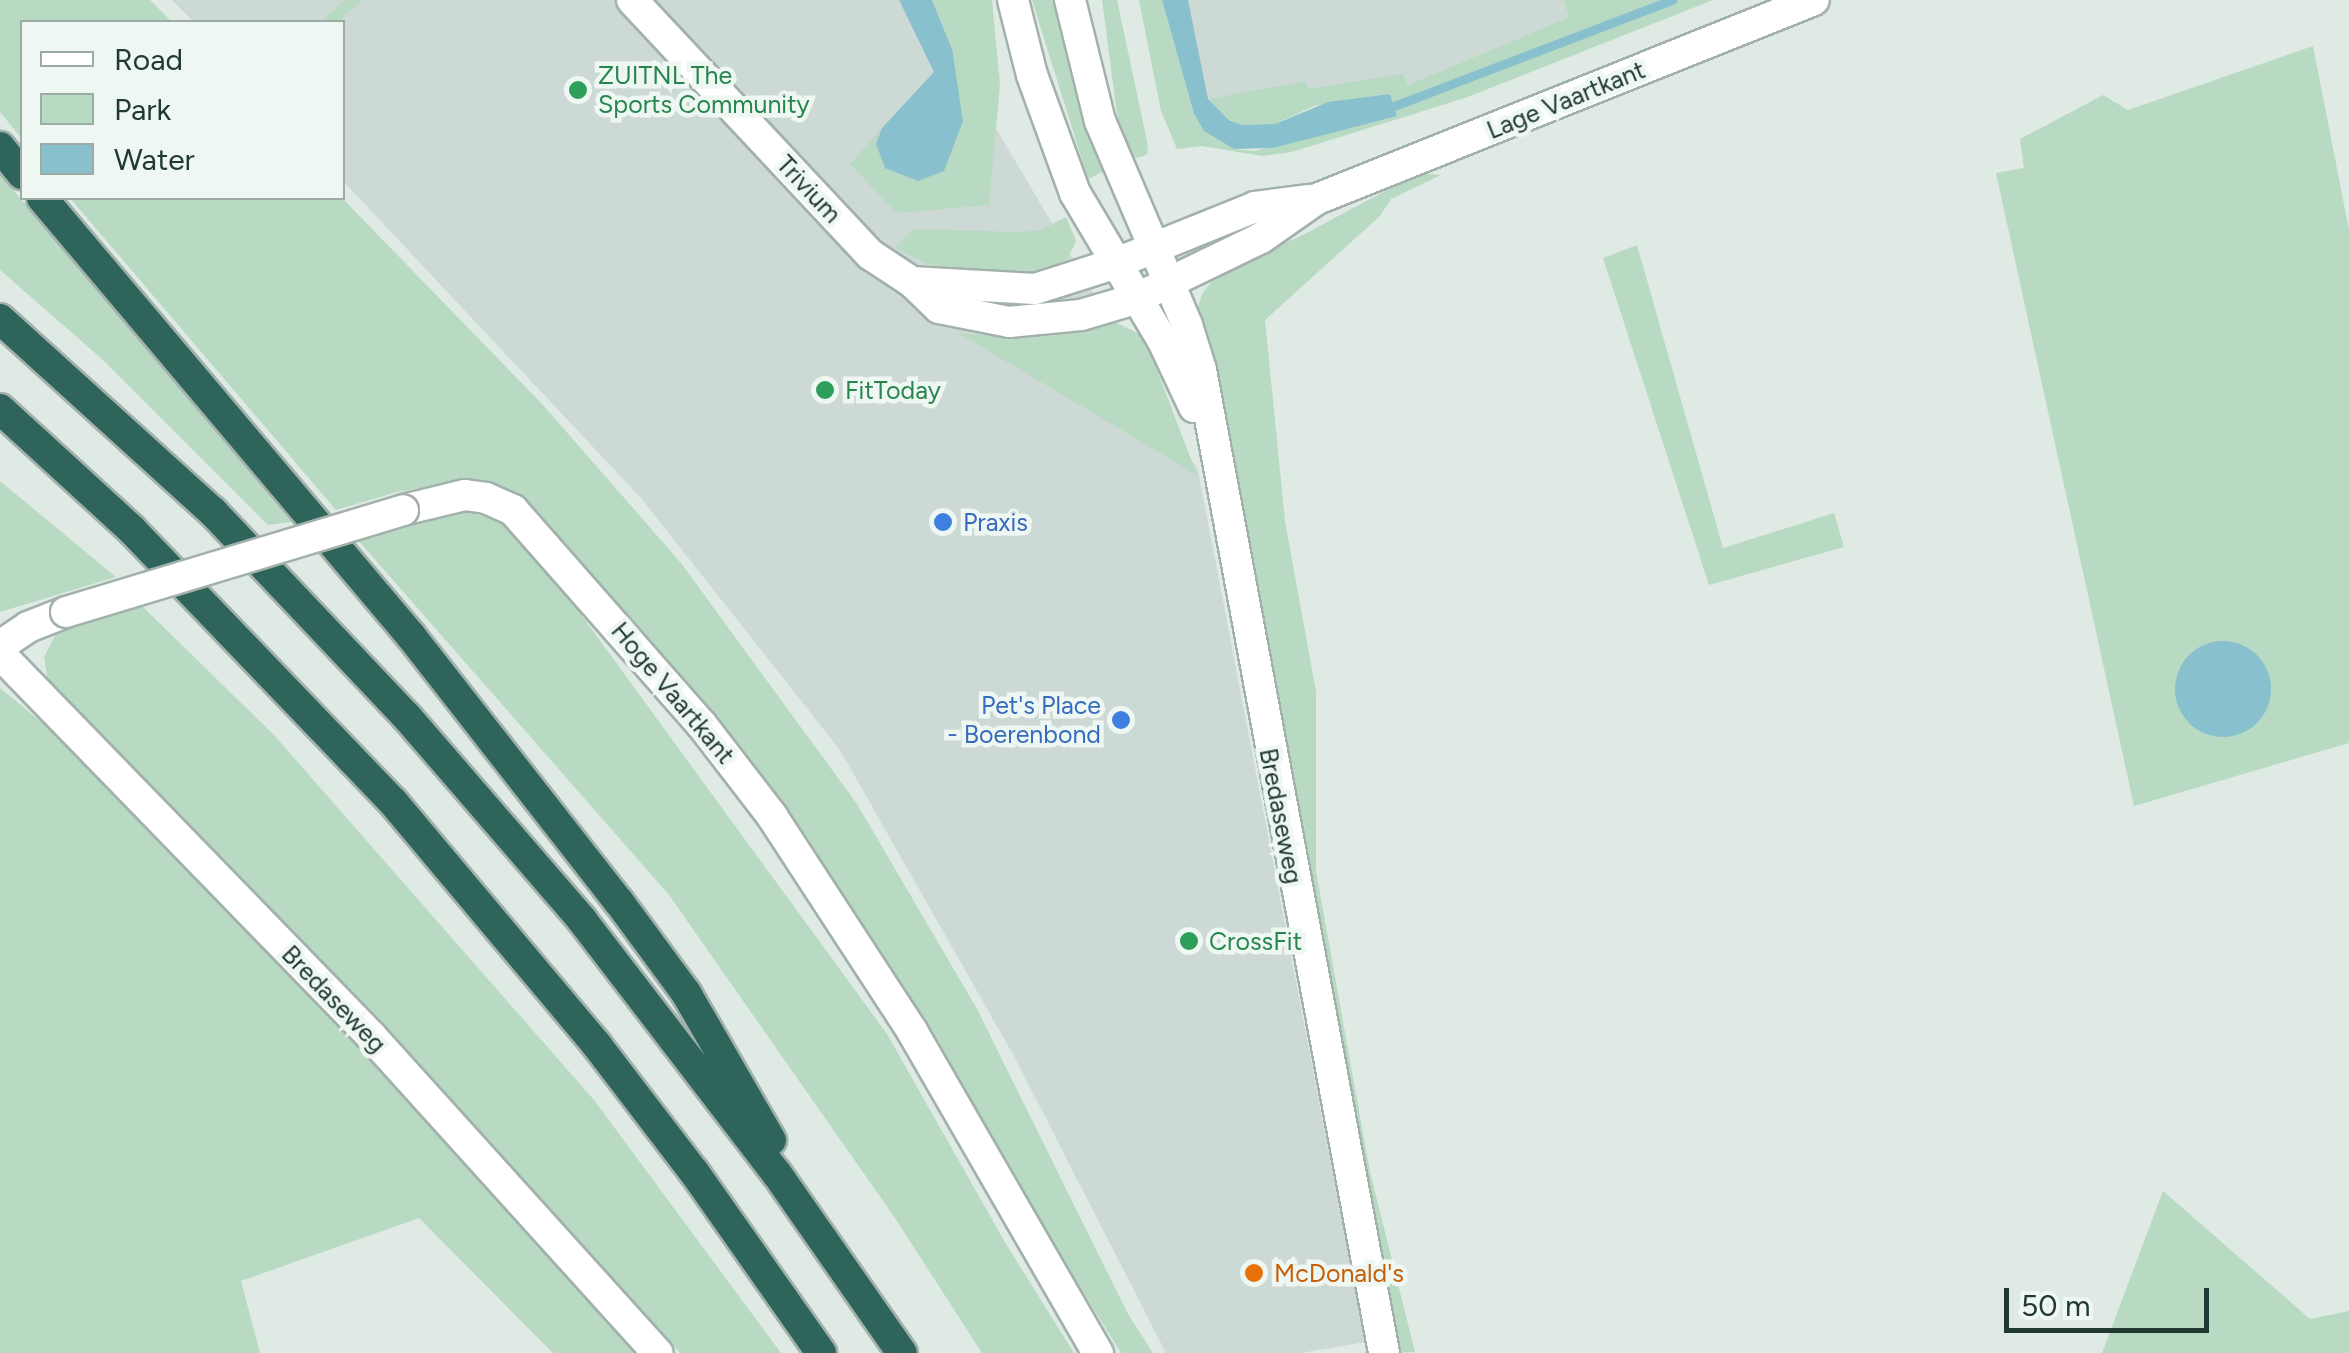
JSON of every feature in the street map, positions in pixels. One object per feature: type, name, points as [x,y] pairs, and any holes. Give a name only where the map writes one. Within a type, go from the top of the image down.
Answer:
[{"type":"highway","points":[[0,147],[20,172]]},
{"type":"highway","points":[[44,200],[412,636],[619,902],[686,993],[840,1260]]},
{"type":"highway","points":[[0,318],[213,512],[406,716],[582,920],[840,1260],[902,1353]]},
{"type":"highway","points":[[0,409],[132,530],[393,802],[596,1044],[704,1186],[821,1353]]},
{"type":"street","name":"Trivium","points":[[632,0],[870,255],[912,282],[939,308],[1009,322],[1081,315],[1136,299]]},
{"type":"street","name":"Bredaseweg","points":[[1013,0],[1032,75],[1068,176],[1114,264],[1182,376],[1214,456]]},
{"type":"street","name":"Bredaseweg","points":[[1070,0],[1100,121],[1200,370],[1384,1353]]},
{"type":"street","name":"Lage Vaartkant","points":[[1136,299],[1261,238],[1317,199],[1814,0]]},
{"type":"street","name":"Lage Vaartkant","points":[[1114,264],[1255,208],[1317,199]]},
{"type":"street","name":"Trivium","points":[[912,282],[1036,289],[1114,264]]},
{"type":"street","name":"Hoge Vaartkant","points":[[0,646],[28,627],[66,612],[403,510],[465,495],[486,498],[513,510],[702,725],[772,816],[902,1016],[1098,1353]]},
{"type":"street","name":"Bredaseweg","points":[[0,654],[372,1037],[658,1353]]},
{"type":"shaded area","points":[[172,0],[920,0],[1198,470],[1365,1342],[1301,1353],[1166,1353],[1015,1058],[840,750],[641,498],[345,183],[345,20],[192,20]]},
{"type":"shaded area","points":[[1176,0],[1563,0],[1569,17],[1407,86],[1208,116]]},
{"type":"green space","points":[[0,0],[150,0],[170,20],[20,20],[20,137],[0,112]]},
{"type":"green space","points":[[345,0],[362,0],[340,20],[323,20]]},
{"type":"green space","points":[[932,0],[992,0],[1000,85],[989,205],[896,213],[850,164],[882,128],[876,144],[885,168],[952,49]]},
{"type":"green space","points":[[1032,0],[1054,0],[1074,85],[1108,169],[1088,179]]},
{"type":"green space","points":[[1102,0],[1117,0],[1147,141],[1148,153],[1136,158],[1119,129]]},
{"type":"green space","points":[[1139,0],[1162,0],[1194,114],[1204,131],[1234,149],[1254,151],[1397,115],[1389,94],[1314,106],[1275,124],[1242,125],[1228,119],[1209,99],[1306,81],[1308,89],[1403,74],[1408,85],[1569,17],[1563,0],[1713,0],[1465,98],[1292,152],[1262,156],[1202,146],[1177,149],[1161,111]]},
{"type":"green space","points":[[2313,46],[2349,230],[2349,743],[2134,806],[1996,173],[2024,168],[2020,139],[2103,95],[2128,110]],"holes":[[[2233,642],[2245,647],[2268,675],[2269,699],[2258,721]]]},
{"type":"green space","points":[[1419,173],[1441,175],[1391,199],[1380,216],[1265,320],[1285,521],[1316,691],[1316,871],[1370,1172],[1415,1352],[1395,1353],[1195,317],[1202,294],[1223,267],[1297,238]]},
{"type":"green space","points":[[0,174],[291,522],[268,525],[102,359],[0,270]]},
{"type":"green space","points":[[72,200],[344,200],[543,405],[681,563],[857,804],[977,1009],[1128,1314],[1153,1353],[1121,1353],[1040,1223],[920,1012],[703,715],[536,515],[455,482],[397,492],[336,510]]},
{"type":"green space","points":[[1066,217],[1076,241],[1067,260],[1038,277],[941,270],[895,248],[914,229],[1020,232],[1041,230]]},
{"type":"green space","points":[[1637,245],[1723,548],[1834,513],[1844,547],[1709,585],[1603,258]]},
{"type":"green space","points":[[1110,320],[1144,336],[1197,475],[960,334],[1053,336]]},
{"type":"green space","points":[[0,481],[116,577],[0,612]]},
{"type":"green space","points":[[469,511],[506,525],[536,553],[887,1034],[1006,1244],[1074,1353],[982,1353],[895,1218],[669,895],[357,539],[438,515]]},
{"type":"green space","points":[[141,605],[273,734],[594,1100],[781,1353],[680,1353],[377,1016],[49,689],[44,657],[57,632]]},
{"type":"green space","points":[[0,688],[67,743],[353,1039],[635,1353],[553,1353],[419,1218],[241,1281],[260,1353],[0,1353]]},
{"type":"green space","points":[[2163,1191],[2310,1319],[2349,1311],[2349,1353],[2102,1353]]},
{"type":"water","points":[[899,0],[932,0],[952,49],[963,121],[944,171],[918,181],[885,168],[876,144],[882,128],[934,72]]},
{"type":"water","points":[[1162,0],[1188,0],[1208,99],[1229,120],[1242,125],[1275,124],[1328,102],[1390,94],[1397,116],[1273,148],[1234,149],[1204,131],[1194,114]]},
{"type":"water","points":[[2223,641],[2241,645],[2257,655],[2267,671],[2271,689],[2267,707],[2257,723],[2241,733],[2223,737],[2205,733],[2189,723],[2179,707],[2175,689],[2179,671],[2189,655],[2205,645]]},
{"type":"waterway","points":[[1394,106],[1672,0]]},
{"type":"place","name":"ZUITNL The Sports Community","points":[[578,90]]},
{"type":"place","name":"FitToday","points":[[825,390]]},
{"type":"place","name":"Praxis","points":[[943,522]]},
{"type":"place","name":"Pet's Place - Boerenbond","points":[[1121,720]]},
{"type":"place","name":"CrossFit","points":[[1189,941]]},
{"type":"place","name":"McDonald's","points":[[1254,1273]]}]
